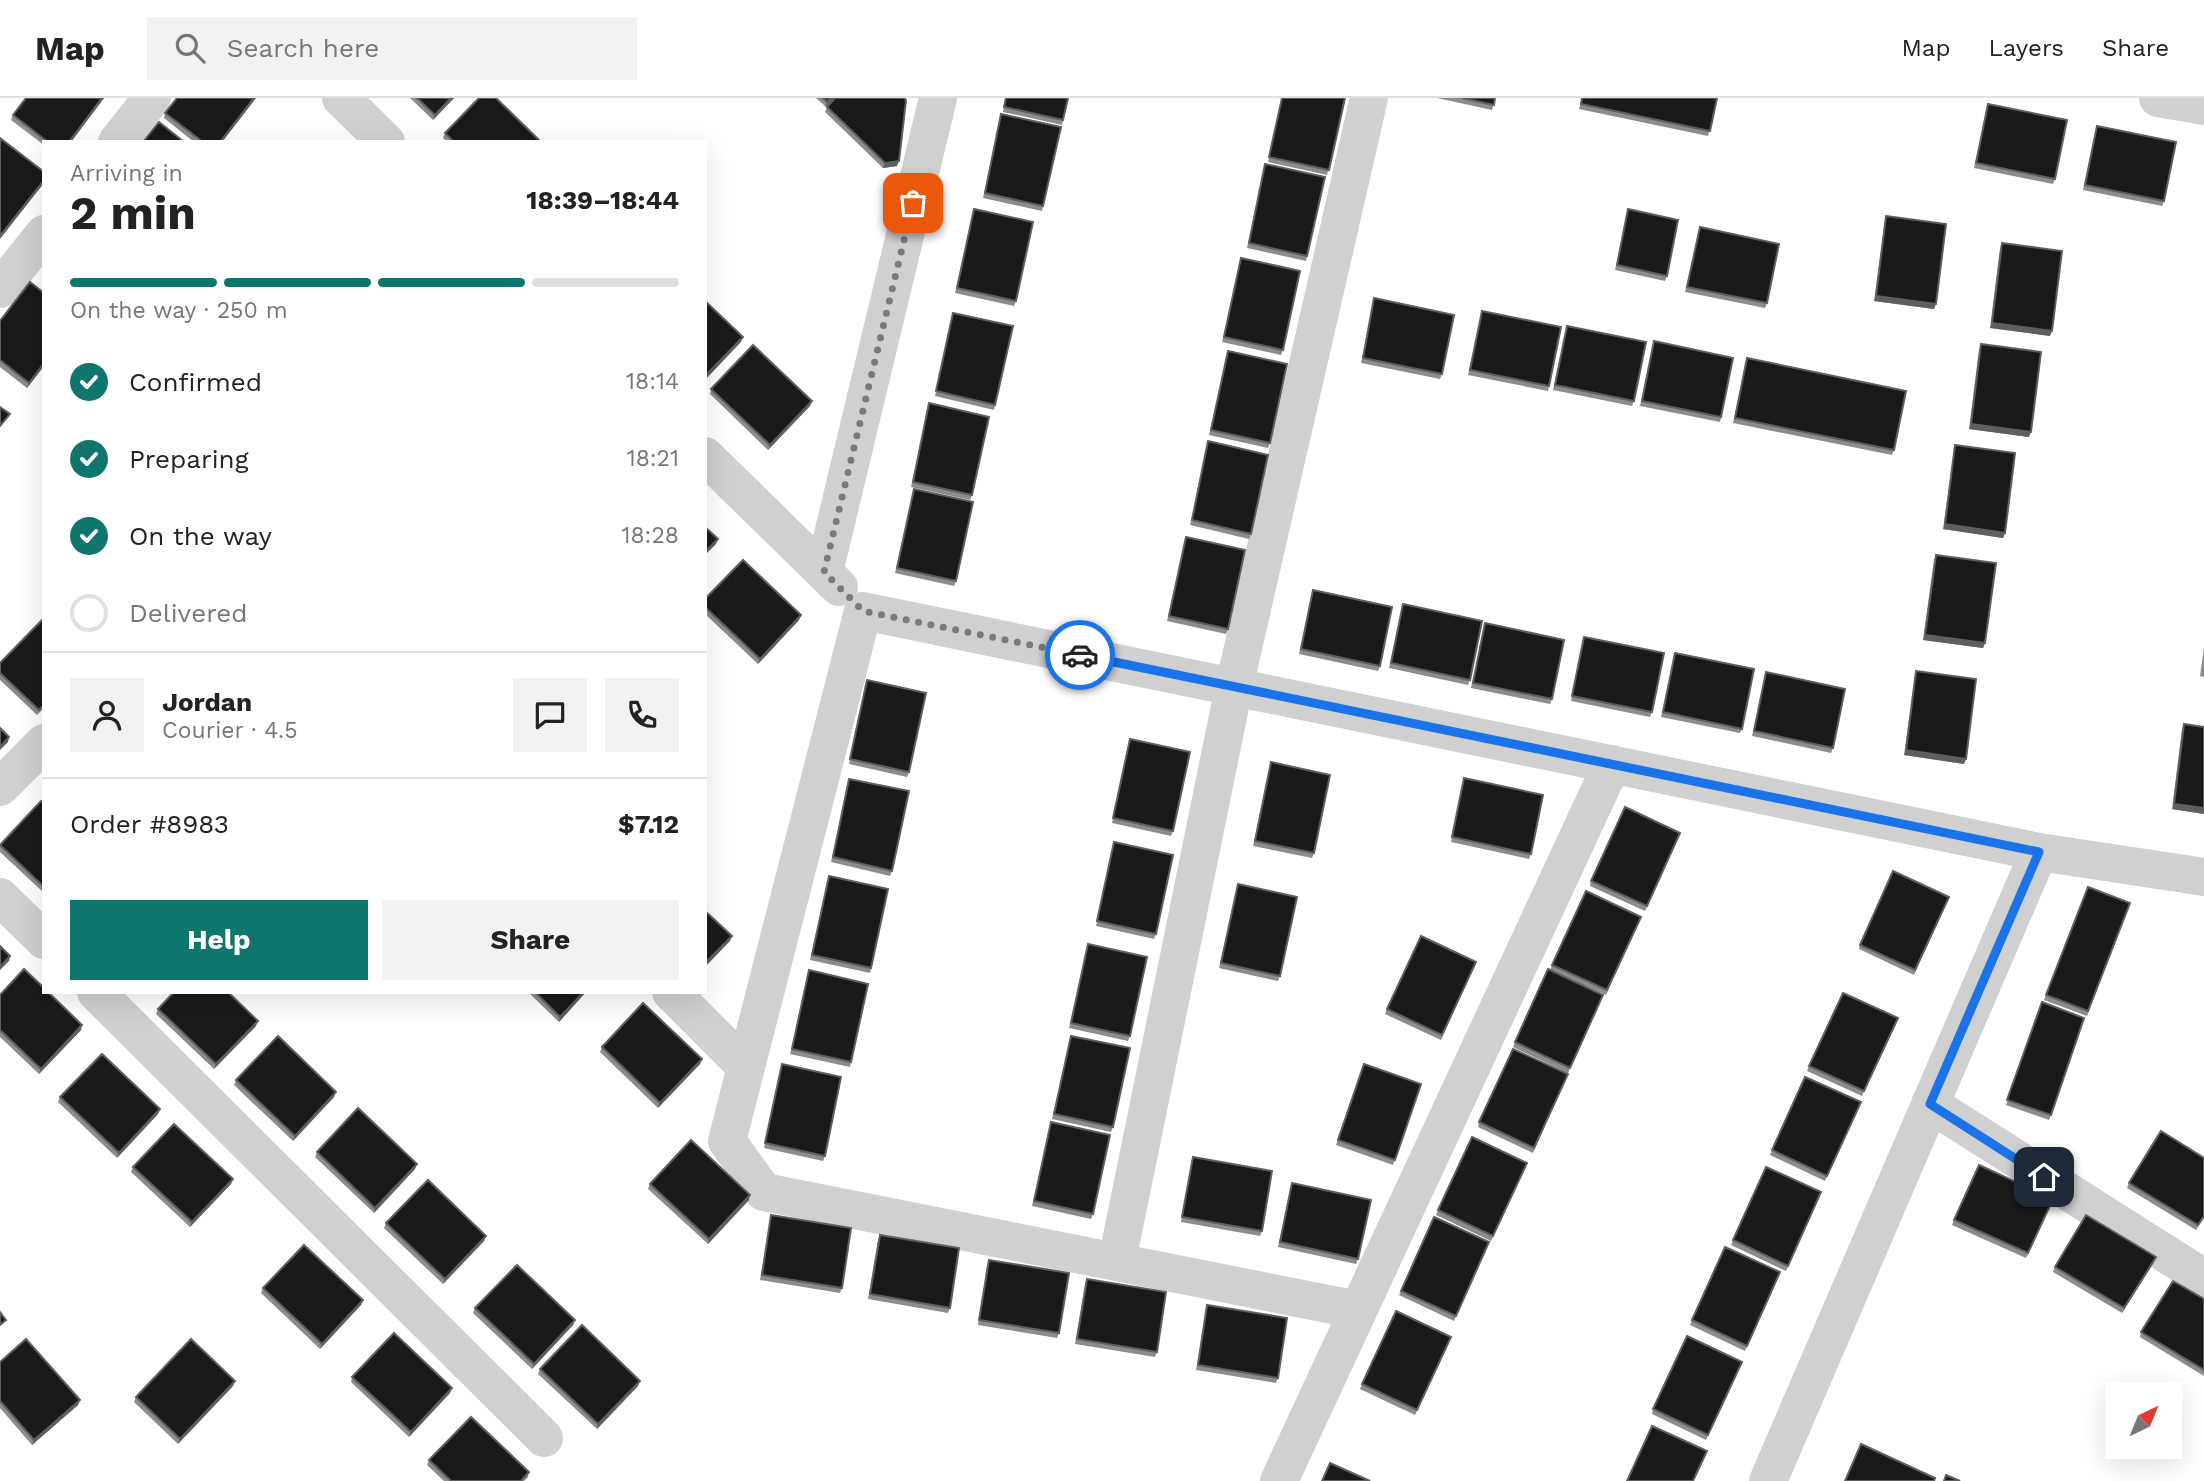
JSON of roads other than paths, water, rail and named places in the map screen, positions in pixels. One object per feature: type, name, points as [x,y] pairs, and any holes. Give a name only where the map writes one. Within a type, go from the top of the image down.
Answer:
[{"type":"street","points":[[119,140],[152,98]]},
{"type":"street","points":[[341,98],[384,140]]},
{"type":"street","points":[[824,572],[938,98]]},
{"type":"street","points":[[1117,1261],[1234,687],[1369,98]]},
{"type":"street","points":[[2158,98],[2204,106]]},
{"type":"street","points":[[0,289],[42,236]]},
{"type":"street","points":[[707,458],[863,611],[2039,852],[2204,877]]},
{"type":"street","points":[[863,611],[727,1141],[764,1192],[1358,1310]]},
{"type":"street","points":[[0,787],[42,746]]},
{"type":"street","points":[[1279,1481],[1612,764]]},
{"type":"street","points":[[1768,1481],[2039,852]]},
{"type":"street","points":[[0,897],[42,938]]},
{"type":"street","points":[[98,994],[544,1438]]},
{"type":"street","points":[[673,994],[747,1067]]},
{"type":"street","points":[[1930,1104],[2204,1278]]}]
